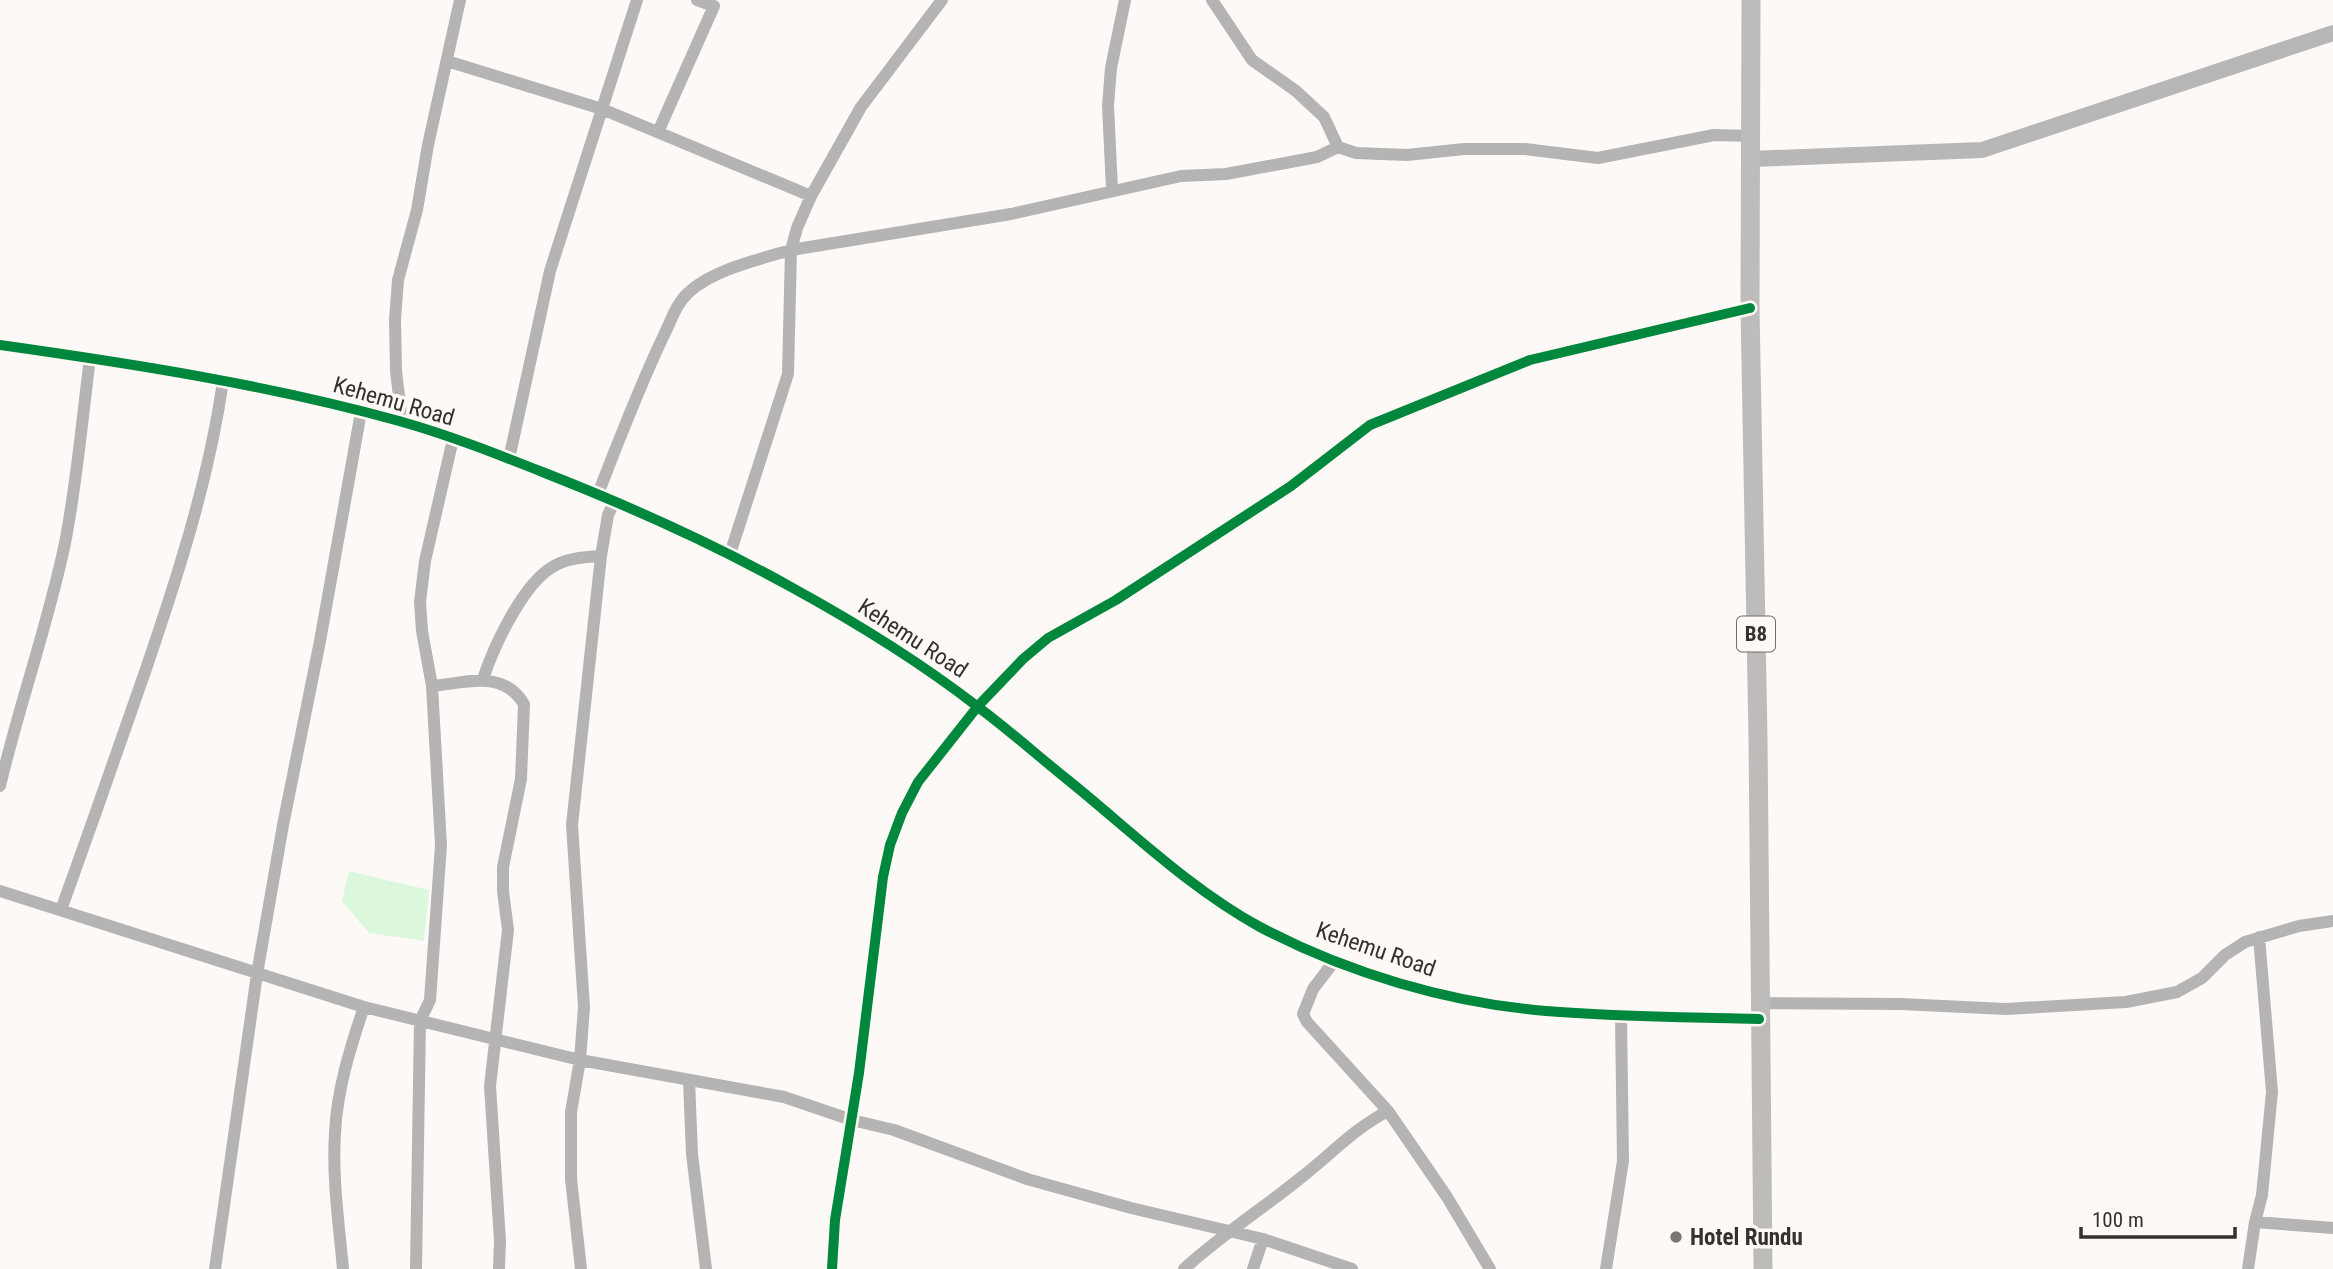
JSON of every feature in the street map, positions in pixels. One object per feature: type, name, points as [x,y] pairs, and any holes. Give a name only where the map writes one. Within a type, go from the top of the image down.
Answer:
[{"type":"highway","name":"B8","points":[[1751,0],[1750,308],[1763,1269]]},
{"type":"main road","points":[[1751,159],[1982,150],[2333,33]]},
{"type":"street","points":[[402,422],[396,371],[395,319],[398,280],[417,210],[428,145],[460,0]]},
{"type":"street","points":[[509,459],[548,280],[637,0]]},
{"type":"street","points":[[658,132],[715,6],[697,0]]},
{"type":"street","points":[[730,554],[788,373],[792,250],[797,228],[811,196],[861,107],[942,0]]},
{"type":"street","points":[[1112,190],[1108,105],[1111,68],[1125,0]]},
{"type":"street","points":[[1212,0],[1252,60],[1296,91],[1324,117],[1338,147]]},
{"type":"street","points":[[447,61],[602,109],[811,196]]},
{"type":"street","points":[[598,494],[648,370],[683,298],[706,281],[764,257],[1011,214],[1181,176],[1226,174],[1317,157],[1338,147],[1356,153],[1406,155],[1464,149],[1525,149],[1598,158],[1714,135],[1752,136]]},
{"type":"street","points":[[832,1269],[835,1220],[852,1120],[883,877],[890,845],[918,782],[978,706],[1044,640],[1116,600],[1291,486],[1370,425],[1530,360],[1750,308]]},
{"type":"street","name":"Kehemu Road","points":[[0,345],[223,381],[402,422],[615,500],[730,554],[796,589],[870,634],[978,706],[1199,888],[1263,928],[1335,960],[1429,991],[1477,1002],[1543,1011],[1621,1016],[1901,1004],[2006,1009],[2126,1002],[2178,992],[2202,978],[2225,955],[2245,942],[2299,926],[2333,921]]},
{"type":"street","points":[[0,786],[65,544],[75,489],[90,358]]},
{"type":"street","points":[[61,910],[187,542],[217,422],[223,381]]},
{"type":"street","points":[[215,1269],[257,974],[361,412]]},
{"type":"street","points":[[416,1269],[420,1021],[430,1000],[441,845],[432,686],[422,631],[420,601],[425,561],[453,439]]},
{"type":"street","points":[[580,1269],[571,1179],[571,1112],[580,1060],[584,1007],[572,825],[601,556],[608,515],[615,500]]},
{"type":"street","points":[[483,679],[493,651],[537,578],[555,565],[574,558],[601,556]]},
{"type":"street","points":[[432,686],[483,679],[518,694],[524,704],[521,779],[503,867],[508,930],[490,1086],[500,1241],[499,1269]]},
{"type":"street","points":[[0,891],[364,1007],[580,1060],[784,1097],[852,1120],[894,1130],[1073,1193],[1263,1240],[1352,1269]]},
{"type":"street","points":[[2248,1269],[2262,1195],[2272,1092],[2259,937]]},
{"type":"street","points":[[1335,960],[1313,989],[1303,1007],[1303,1014],[1312,1030],[1388,1111],[1447,1197],[1490,1269]]},
{"type":"street","points":[[343,1269],[334,1164],[335,1130],[347,1061],[364,1007]]},
{"type":"street","points":[[1606,1269],[1623,1161],[1621,1016]]},
{"type":"street","points":[[689,1080],[692,1154],[706,1269]]},
{"type":"street","points":[[1184,1269],[1229,1231],[1302,1177],[1367,1122],[1388,1111]]},
{"type":"street","points":[[2255,1222],[2333,1228]]},
{"type":"street","points":[[1253,1269],[1263,1240]]},
{"type":"green space","points":[[349,871],[429,890],[424,941],[369,933],[342,901]]},
{"type":"cycle path","points":[[832,1269],[835,1220],[859,1073],[883,877],[890,845],[918,782],[978,706],[1023,659],[1048,638],[1116,600],[1291,486],[1370,425],[1530,360],[1750,308]]},
{"type":"cycle path","points":[[0,345],[201,377],[301,397],[399,421],[509,459],[670,526],[791,587],[910,658],[1001,725],[1161,858],[1234,912],[1293,943],[1363,972],[1436,993],[1509,1007],[1599,1014],[1759,1019]]},
{"type":"place","name":"Hotel Rundu","points":[[1676,1237]]}]
